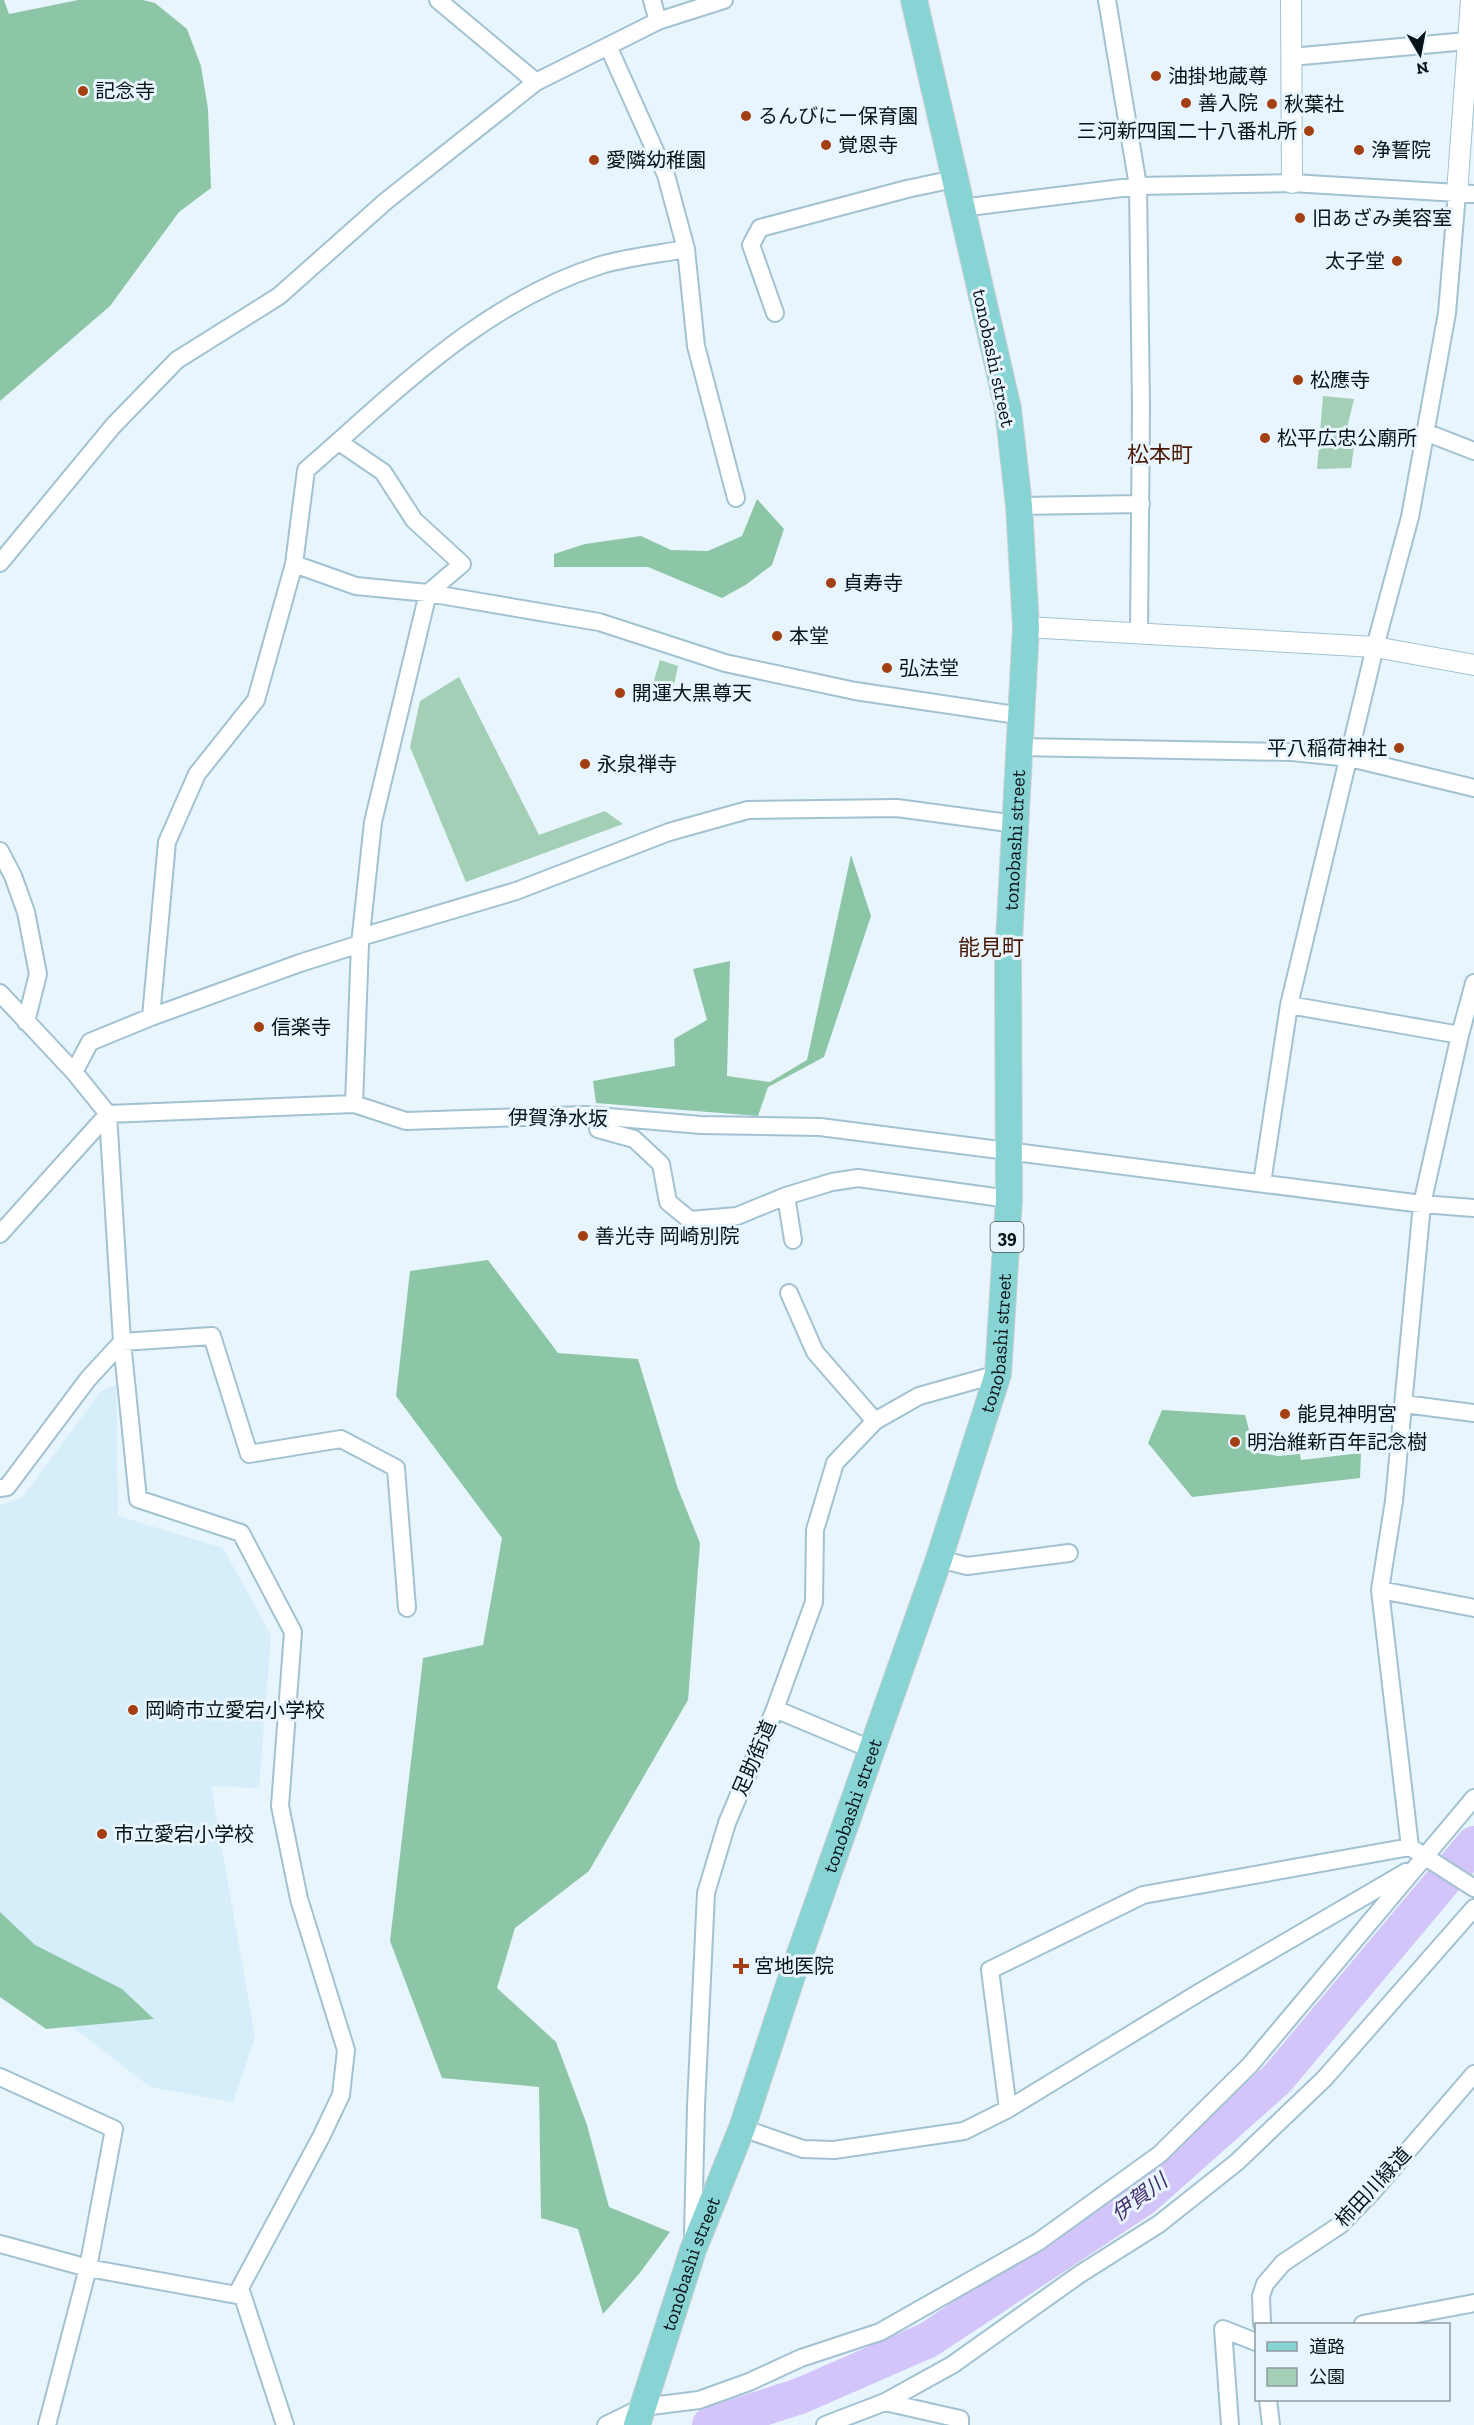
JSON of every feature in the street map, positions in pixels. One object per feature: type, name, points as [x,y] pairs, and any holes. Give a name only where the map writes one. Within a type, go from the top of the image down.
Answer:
[{"type":"main road","name":"tonobashi street","points":[[640,2416],[693,2250],[742,2128],[791,1979],[939,1559],[998,1374],[1009,1199],[1008,959],[1019,747],[1023,716],[1026,627],[1019,506],[1008,409],[914,0]]},
{"type":"street","points":[[438,0],[536,82]]},
{"type":"street","points":[[652,0],[658,21]]},
{"type":"street","points":[[0,562],[113,426],[177,360],[279,296],[386,201],[536,82],[658,21],[724,0]]},
{"type":"street","points":[[1107,0],[1138,186],[1139,633]]},
{"type":"street","points":[[1291,0],[1292,183]]},
{"type":"street","points":[[1262,1183],[1289,1005],[1375,647],[1410,518],[1447,313],[1465,194],[1467,41],[1471,0]]},
{"type":"street","points":[[1291,57],[1467,41]]},
{"type":"street","points":[[608,46],[666,175],[686,249],[696,346],[736,498]]},
{"type":"street","points":[[776,313],[751,245],[760,228],[954,178]]},
{"type":"street","points":[[961,208],[1138,186],[1292,183],[1465,194]]},
{"type":"street","points":[[150,1017],[167,842],[197,774],[256,700],[294,564],[306,470],[458,339],[527,295],[602,265],[686,249]]},
{"type":"street","points":[[1425,432],[1474,451]]},
{"type":"street","points":[[339,442],[383,472],[414,520],[462,564],[428,593],[373,822],[361,941],[354,1104]]},
{"type":"street","points":[[1019,506],[1140,504]]},
{"type":"street","points":[[294,564],[356,586],[428,593],[599,622],[725,663],[855,691],[1023,716]]},
{"type":"street","points":[[1026,627],[1375,647],[1474,665]]},
{"type":"street","points":[[1019,747],[1292,752],[1350,758],[1474,788]]},
{"type":"street","points":[[74,1072],[90,1042],[150,1017],[361,941],[516,891],[669,832],[748,810],[897,808],[1016,824]]},
{"type":"street","points":[[0,851],[26,912],[38,974],[26,1022]]},
{"type":"street","points":[[1474,983],[1422,1204],[1394,1501],[1380,1590],[1410,1846],[1422,1861],[1474,1888]]},
{"type":"street","points":[[0,993],[74,1072],[108,1114],[122,1342],[138,1499],[241,1533],[292,1632],[280,1806],[299,1899],[346,2050],[340,2095],[321,2137],[252,2261],[240,2288],[285,2425]]},
{"type":"street","points":[[1289,1005],[1460,1035]]},
{"type":"street","name":"伊賀浄水坂","points":[[108,1114],[354,1104],[406,1121],[585,1115],[701,1125],[820,1127],[1422,1204],[1474,1208]]},
{"type":"street","points":[[0,1234],[108,1114]]},
{"type":"street","points":[[598,1129],[634,1139],[661,1164],[668,1203],[690,1220],[737,1216],[786,1196],[832,1182],[858,1178],[1009,1199]]},
{"type":"street","points":[[786,1196],[793,1240]]},
{"type":"street","points":[[789,1293],[815,1353],[875,1421]]},
{"type":"street","points":[[0,1488],[8,1486],[88,1379],[122,1342],[212,1336],[249,1454],[342,1439],[396,1468],[407,1608]]},
{"type":"street","name":"足助街道","points":[[693,2250],[696,2106],[706,1893],[727,1823],[776,1709],[814,1602],[815,1530],[835,1463],[875,1421],[919,1396],[998,1374]]},
{"type":"street","points":[[1404,1404],[1474,1413]]},
{"type":"street","points":[[939,1559],[966,1566],[1069,1553]]},
{"type":"street","points":[[1380,1590],[1474,1608]]},
{"type":"street","points":[[776,1709],[873,1750]]},
{"type":"street","points":[[606,2425],[699,2400],[749,2382],[801,2358],[880,2332],[1038,2242],[1160,2154],[1250,2065],[1474,1798]]},
{"type":"street","points":[[1008,2109],[990,1970],[1143,1895],[1410,1846]]},
{"type":"street","points":[[742,2128],[803,2149],[834,2150],[964,2131],[1008,2109],[1422,1861]]},
{"type":"street","points":[[825,2425],[885,2402],[952,2365],[1080,2274],[1159,2224],[1238,2162],[1323,2079],[1474,1908]]},
{"type":"street","name":"柿田川緑道","points":[[1262,2323],[1261,2296],[1265,2284],[1283,2263],[1340,2225],[1374,2190],[1474,2074]]},
{"type":"street","points":[[0,2077],[114,2128],[88,2268],[47,2425]]},
{"type":"street","points":[[0,2244],[88,2268],[242,2296]]},
{"type":"street","points":[[1373,2323],[1474,2303]]},
{"type":"street","points":[[1230,2425],[1223,2329],[1255,2341]]},
{"type":"street","points":[[1268,2401],[1271,2425]]},
{"type":"street","points":[[885,2402],[960,2419],[960,2425]]},
{"type":"shaded area","name":"岡崎市立愛宕小学校","points":[[116,1385],[118,1516],[223,1548],[271,1635],[259,1788],[211,1786],[255,2037],[233,2102],[150,2087],[0,1970],[0,1505],[22,1498],[101,1391]]},
{"type":"green space","points":[[0,0],[4,0],[9,14],[78,0],[143,0],[155,3],[187,29],[201,66],[208,109],[211,188],[179,212],[110,306],[0,401]]},
{"type":"green space","points":[[1323,396],[1354,399],[1347,428],[1356,433],[1351,468],[1317,469]]},
{"type":"green space","points":[[757,499],[784,529],[772,565],[747,584],[722,598],[648,567],[554,567],[554,554],[585,544],[641,536],[671,550],[708,551],[742,536]]},
{"type":"green space","points":[[660,660],[678,666],[673,689],[653,684]]},
{"type":"green space","points":[[459,677],[539,835],[605,811],[623,824],[466,882],[410,747],[420,701]]},
{"type":"green space","points":[[851,855],[871,916],[824,1057],[768,1087],[758,1116],[596,1103],[593,1081],[675,1066],[674,1039],[707,1020],[693,969],[730,961],[727,1076],[770,1082],[807,1060]]},
{"type":"green space","points":[[488,1260],[558,1353],[638,1359],[678,1489],[700,1543],[688,1700],[589,1871],[515,1928],[497,1988],[556,2042],[587,2125],[609,2207],[670,2232],[639,2274],[603,2314],[578,2229],[541,2218],[539,2087],[442,2078],[390,1941],[423,1658],[483,1645],[502,1538],[396,1396],[410,1271]]},
{"type":"green space","points":[[1162,1410],[1245,1415],[1255,1452],[1278,1456],[1300,1454],[1301,1460],[1361,1453],[1360,1478],[1192,1497],[1148,1443]]},
{"type":"green space","points":[[0,1912],[35,1945],[122,1989],[154,2019],[46,2029],[0,1997]]},
{"type":"waterway","name":"伊賀川","points":[[710,2425],[800,2396],[928,2340],[1143,2198],[1277,2079],[1474,1844]]},
{"type":"place","name":"油掛地蔵尊","points":[[1156,76]]},
{"type":"place","name":"記念寺","points":[[83,91]]},
{"type":"place","name":"善入院","points":[[1186,103]]},
{"type":"place","name":"秋葉社","points":[[1272,104]]},
{"type":"place","name":"るんびにー保育園","points":[[746,116]]},
{"type":"place","name":"三河新四国二十八番札所","points":[[1309,131]]},
{"type":"place","name":"覚恩寺","points":[[826,145]]},
{"type":"place","name":"浄誓院","points":[[1359,150]]},
{"type":"place","name":"愛隣幼稚園","points":[[594,160]]},
{"type":"place","name":"旧あざみ美容室","points":[[1300,218]]},
{"type":"place","name":"太子堂","points":[[1397,261]]},
{"type":"place","name":"松應寺","points":[[1298,380]]},
{"type":"place","name":"松平広忠公廟所","points":[[1265,438]]},
{"type":"place","name":"貞寿寺","points":[[831,583]]},
{"type":"place","name":"本堂","points":[[777,636]]},
{"type":"place","name":"弘法堂","points":[[887,668]]},
{"type":"place","name":"開運大黒尊天","points":[[620,693]]},
{"type":"place","name":"平八稲荷神社","points":[[1399,748]]},
{"type":"place","name":"永泉禅寺","points":[[585,764]]},
{"type":"place","name":"信楽寺","points":[[259,1027]]},
{"type":"place","name":"善光寺 岡崎別院","points":[[583,1236]]},
{"type":"place","name":"能見神明宮","points":[[1285,1414]]},
{"type":"place","name":"明治維新百年記念樹","points":[[1235,1442]]},
{"type":"place","name":"岡崎市立愛宕小学校","points":[[133,1710]]},
{"type":"place","name":"市立愛宕小学校","points":[[102,1834]]},
{"type":"place","name":"宮地医院","points":[[741,1966]]},
{"type":"district","name":"松本町","points":[[1160,454]]},
{"type":"district","name":"能見町","points":[[991,947]]}]
